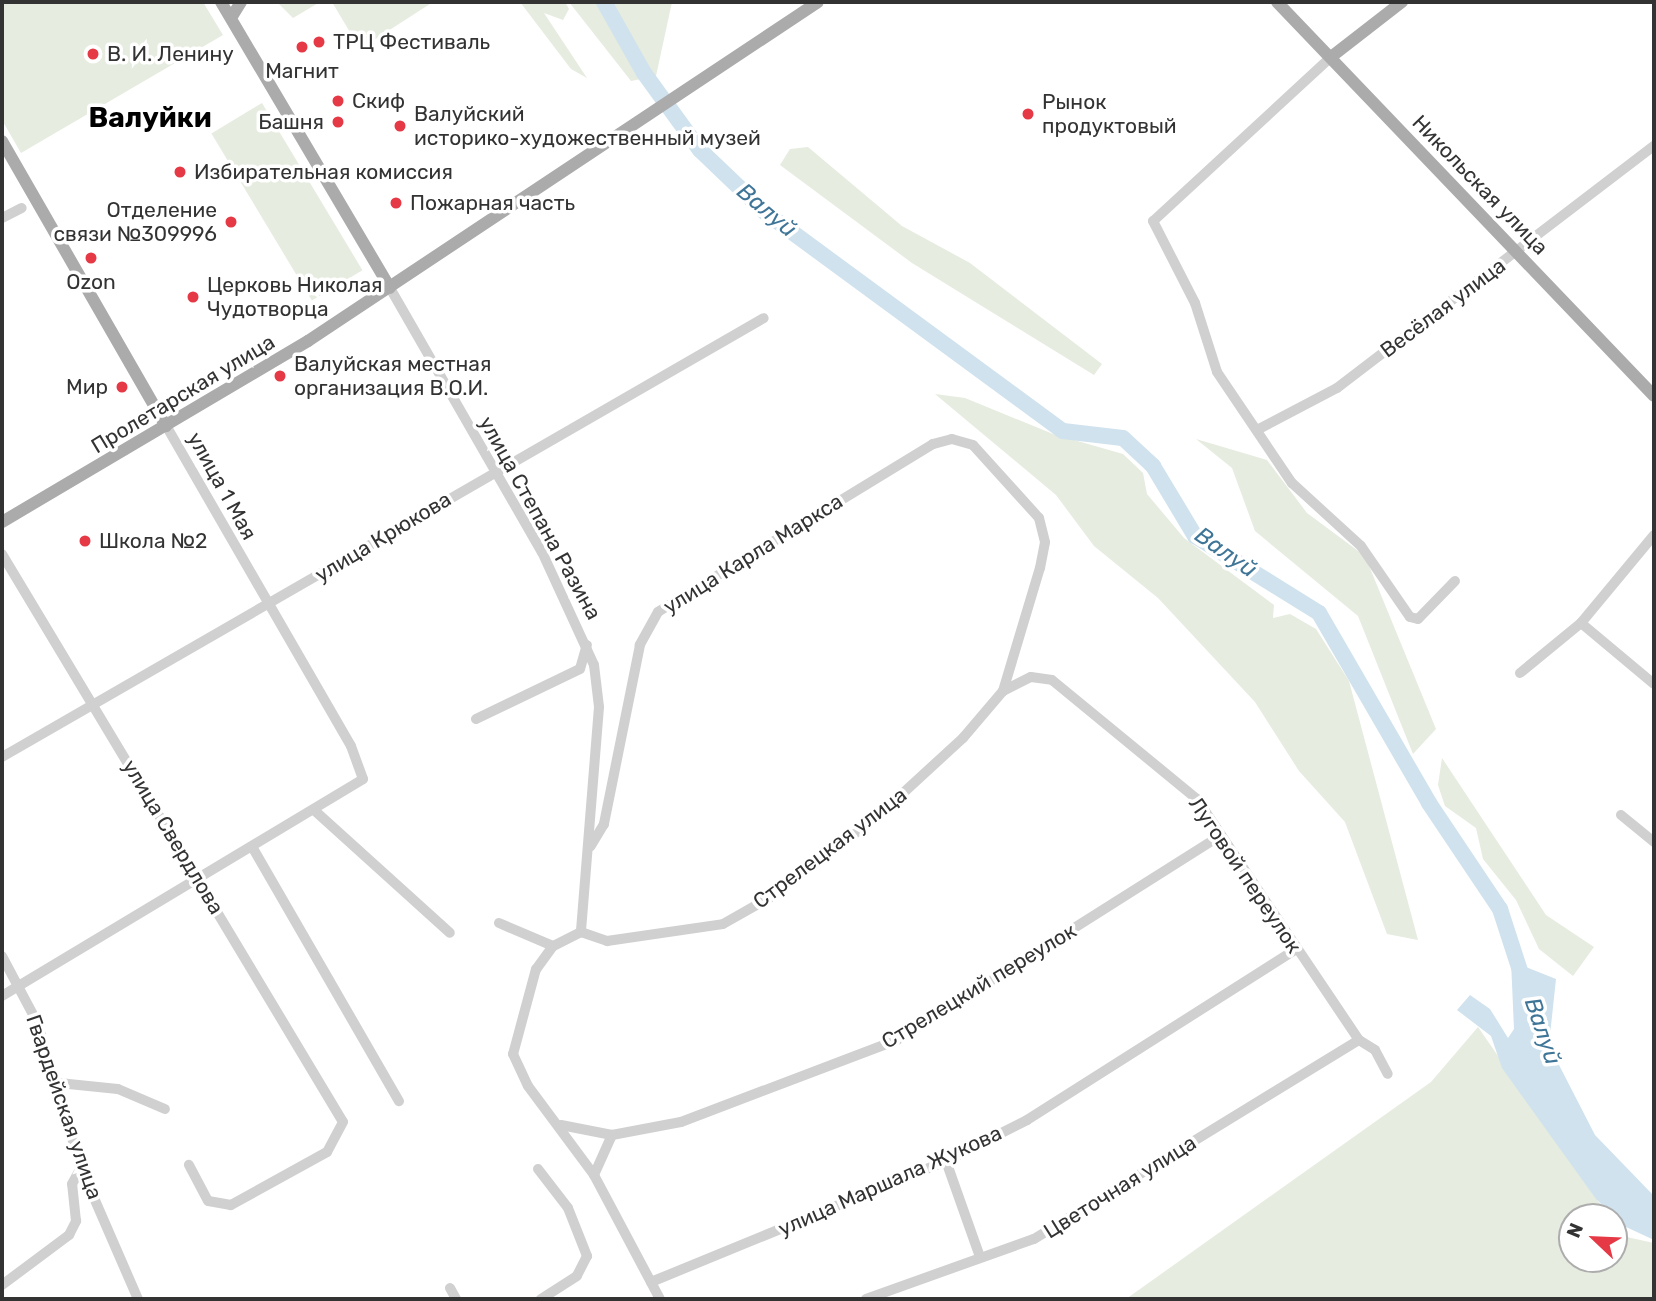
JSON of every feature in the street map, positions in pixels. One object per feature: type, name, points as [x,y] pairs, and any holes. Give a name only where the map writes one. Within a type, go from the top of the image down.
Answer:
[{"type":"main road","name":"улица Степана Разина","points":[[221,2],[390,288]]},
{"type":"main road","points":[[231,18],[241,2]]},
{"type":"main road","name":"Пролетарская улица","points":[[2,522],[166,426],[390,288],[818,2]]},
{"type":"main road","name":"Никольская улица","points":[[1277,2],[1654,396]]},
{"type":"main road","points":[[1331,58],[1402,2]]},
{"type":"main road","name":"улица 1 Мая","points":[[2,141],[166,426]]},
{"type":"street","points":[[1331,58],[1153,221],[1195,303],[1217,372],[1240,414],[1257,430],[1292,483],[1380,569],[1410,617],[1418,619],[1455,581]]},
{"type":"street","name":"Весёлая улица","points":[[1257,430],[1337,388],[1654,146]]},
{"type":"street","points":[[2,218],[22,208]]},
{"type":"street","name":"улица Степана Разина","points":[[390,288],[494,472],[587,645],[599,707],[591,846],[581,932]]},
{"type":"street","name":"улица Крюкова","points":[[2,757],[764,318]]},
{"type":"street","name":"улица 1 Мая","points":[[166,426],[267,606],[351,746],[363,779],[314,810]]},
{"type":"street","name":"улица Карла Маркса","points":[[591,846],[604,824],[640,645],[658,612],[933,444],[952,439],[973,445],[1011,482],[1039,517],[1045,542],[1003,691]]},
{"type":"street","points":[[1520,673],[1581,623],[1654,535]]},
{"type":"street","name":"улица Свердлова","points":[[2,554],[343,1122],[327,1152],[231,1205],[208,1201],[189,1165]]},
{"type":"street","points":[[1581,623],[1654,684]]},
{"type":"street","points":[[476,719],[580,669],[587,645]]},
{"type":"street","name":"Луговой переулок","points":[[1003,691],[1031,677],[1052,680],[1078,696],[1197,799],[1359,1040],[1375,1050],[1388,1074]]},
{"type":"street","name":"Стрелецкая улица","points":[[581,932],[607,941],[662,936],[723,924],[769,898],[877,817],[963,738],[1003,691]]},
{"type":"street","points":[[2,996],[254,850],[314,810],[450,933]]},
{"type":"street","points":[[1621,816],[1654,842]]},
{"type":"street","name":"Стрелецкий переулок","points":[[561,1125],[612,1135],[681,1122],[897,1040],[1220,836]]},
{"type":"street","points":[[254,850],[399,1101]]},
{"type":"street","points":[[499,923],[553,946]]},
{"type":"street","points":[[581,932],[553,946],[531,981],[513,1054],[528,1086],[561,1125],[594,1175],[660,1299]]},
{"type":"street","name":"улица Маршала Жукова","points":[[651,1282],[946,1161],[1027,1120],[1296,949]]},
{"type":"street","name":"Гвардейская улица","points":[[2,956],[20,986],[59,1083],[81,1168],[138,1299]]},
{"type":"street","name":"Цветочная улица","points":[[866,1299],[1034,1239],[1359,1040]]},
{"type":"street","points":[[59,1083],[118,1090],[165,1109]]},
{"type":"street","points":[[594,1175],[612,1135]]},
{"type":"street","points":[[946,1161],[980,1257]]},
{"type":"street","points":[[2,1285],[69,1235],[76,1221],[72,1184],[81,1168]]},
{"type":"street","points":[[538,1169],[568,1208],[587,1256],[577,1276],[541,1299]]},
{"type":"street","points":[[450,1288],[456,1299]]},
{"type":"shaded area","points":[[2,2],[203,2],[223,35],[21,153],[2,120]]},
{"type":"shaded area","points":[[277,2],[320,2],[293,18]]},
{"type":"shaded area","points":[[332,2],[433,2],[360,49]]},
{"type":"shaded area","points":[[520,2],[565,2],[569,9],[563,20],[544,13],[587,78],[571,69]]},
{"type":"shaded area","points":[[569,2],[672,2],[656,76],[631,81]]},
{"type":"shaded area","points":[[262,103],[362,270],[312,301],[211,133]]},
{"type":"shaded area","points":[[808,147],[902,226],[970,263],[1102,364],[1094,375],[912,263],[780,165],[790,149]]},
{"type":"shaded area","points":[[935,394],[965,398],[1053,434],[1123,454],[1143,473],[1147,494],[1184,538],[1274,605],[1273,618],[1290,614],[1316,629],[1349,681],[1418,940],[1387,934],[1345,822],[1299,771],[1255,702],[1158,598],[1094,546],[1056,495]]},
{"type":"shaded area","points":[[1196,439],[1267,460],[1307,513],[1365,556],[1436,729],[1413,754],[1358,616],[1255,531],[1232,468]]},
{"type":"shaded area","points":[[1442,758],[1546,915],[1594,947],[1573,976],[1539,949],[1516,900],[1483,859],[1476,828],[1445,806],[1438,785]]},
{"type":"shaded area","points":[[1478,1027],[1599,1203],[1558,1203],[1558,1273],[1628,1273],[1628,1237],[1654,1243],[1654,1299],[1126,1299],[1431,1082]]},
{"type":"water","points":[[1511,961],[1556,979],[1550,1035],[1559,1065],[1595,1135],[1654,1196],[1654,1240],[1628,1228],[1628,1203],[1600,1203],[1596,1199],[1502,1068],[1491,1036],[1457,1010],[1470,995],[1490,1009],[1508,1038],[1514,1029]]},
{"type":"waterway","name":"Валуй","points":[[604,2],[644,73],[700,150],[766,213],[1063,431],[1123,438],[1153,466],[1195,536],[1319,613],[1429,803],[1500,909],[1524,983]]},
{"type":"place","name":"ТРЦ Фестиваль","points":[[319,42]]},
{"type":"place","name":"Магнит","points":[[302,47]]},
{"type":"place","name":"В. И. Ленину","points":[[93,54]]},
{"type":"place","name":"Скиф","points":[[338,101]]},
{"type":"place","name":"Рынок продуктовый","points":[[1028,114]]},
{"type":"place","name":"Башня","points":[[338,122]]},
{"type":"place","name":"Валуйский историко-художественный музей","points":[[400,126]]},
{"type":"place","name":"Избирательная комиссия","points":[[180,172]]},
{"type":"place","name":"Пожарная часть","points":[[396,203]]},
{"type":"place","name":"Отделение связи №309996","points":[[231,222]]},
{"type":"place","name":"Ozon","points":[[91,258]]},
{"type":"place","name":"Церковь Николая Чудотворца","points":[[193,297]]},
{"type":"place","name":"Валуйская местная организация В.О.И.","points":[[280,376]]},
{"type":"place","name":"Мир","points":[[122,387]]},
{"type":"place","name":"Школа №2","points":[[85,541]]},
{"type":"district","name":"Валуйки","points":[[150,118]]}]
